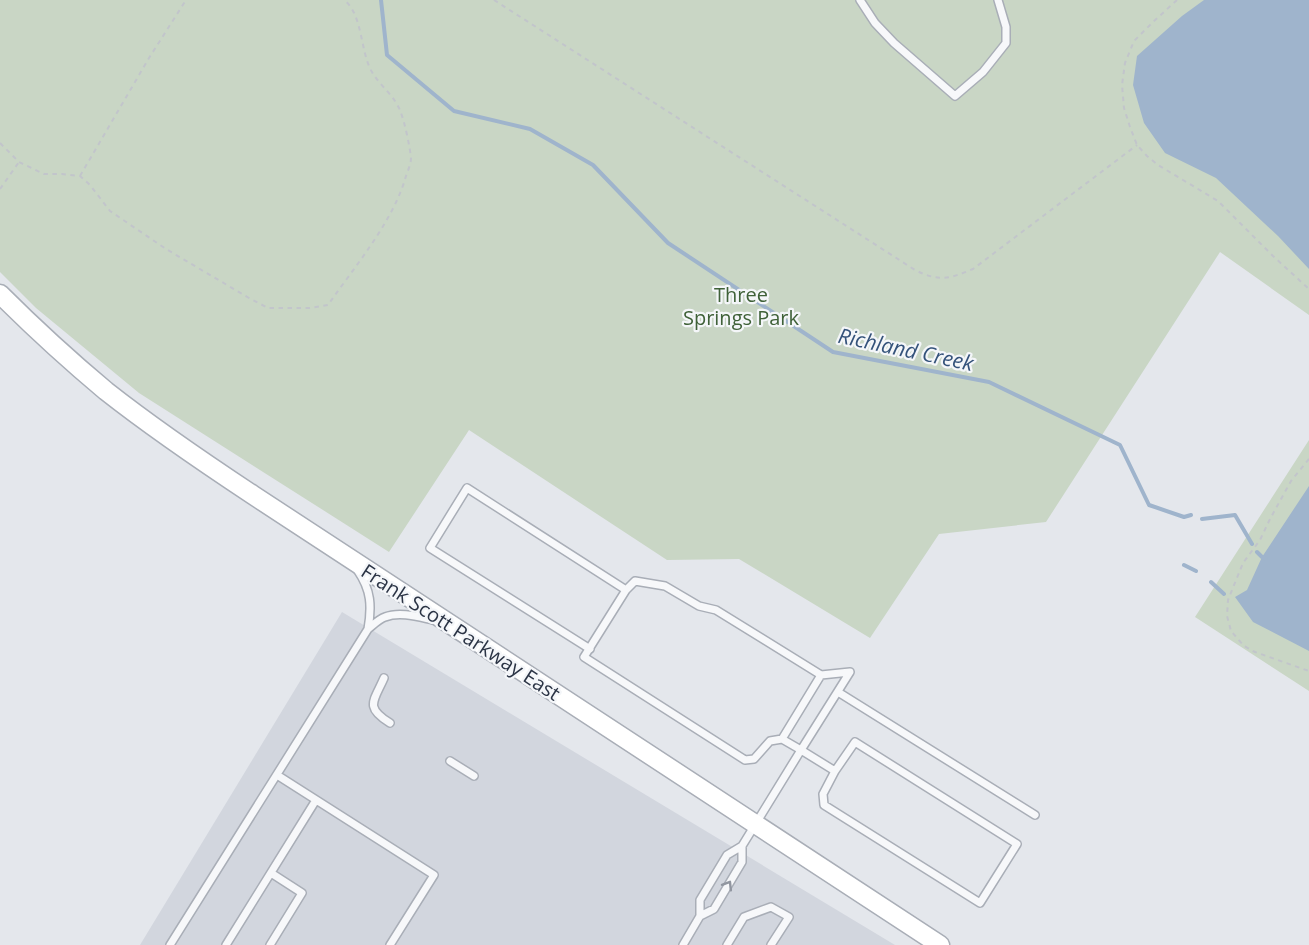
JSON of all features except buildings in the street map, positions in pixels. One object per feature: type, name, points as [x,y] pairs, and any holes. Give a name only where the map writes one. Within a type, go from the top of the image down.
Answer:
[{"type":"main road","name":"Frank Scott Parkway East","points":[[0,294],[40,334],[159,431],[347,557],[940,945]]},
{"type":"lane","points":[[860,0],[875,23],[894,43],[955,96],[982,72],[1006,43],[1006,27],[998,0]]},
{"type":"lane","points":[[590,649],[430,548],[468,488],[626,590]]},
{"type":"lane","points":[[170,945],[368,628],[371,610],[365,581],[347,557]]},
{"type":"lane","points":[[683,945],[700,916],[700,900],[727,855],[742,846],[801,750],[838,693],[850,672],[821,675],[716,609],[699,606],[664,586],[635,581],[626,590],[584,657],[745,760],[754,759],[770,741],[782,739],[801,750],[835,771]]},
{"type":"lane","points":[[368,628],[385,617],[396,615],[408,615],[448,623]]},
{"type":"lane","points":[[782,739],[821,675]]},
{"type":"lane","points":[[384,678],[373,704],[374,710],[380,717],[390,723]]},
{"type":"lane","points":[[838,693],[1035,815]]},
{"type":"lane","points":[[855,742],[1017,844],[980,903],[824,805],[823,794],[835,771],[855,742]]},
{"type":"lane","points":[[450,761],[474,776]]},
{"type":"lane","points":[[277,775],[434,874],[390,945]]},
{"type":"lane","points":[[226,945],[316,800]]},
{"type":"lane","points":[[700,916],[714,909],[742,862],[742,846]]},
{"type":"lane","points":[[270,945],[302,893],[271,873]]},
{"type":"lane","points":[[727,945],[744,917],[771,907],[789,916],[771,945]]},
{"type":"path","points":[[80,176],[186,0]]},
{"type":"path","points":[[0,143],[19,162],[44,174],[80,176],[110,211],[166,249],[268,308],[310,308],[328,305],[387,220],[405,181],[411,159],[401,111],[372,72],[358,24],[350,4],[344,0]]},
{"type":"path","points":[[494,0],[915,270],[928,276],[942,279],[973,269],[1137,144]]},
{"type":"path","points":[[1177,0],[1134,41],[1125,63],[1122,85],[1124,108],[1137,144],[1158,165],[1218,201],[1309,289]]},
{"type":"path","points":[[0,189],[19,162]]},
{"type":"path","points":[[1309,459],[1291,481],[1260,540],[1243,562],[1228,600],[1227,616],[1231,631],[1244,646],[1309,671]]},
{"type":"shaded area","points":[[342,612],[895,945],[140,945]]},
{"type":"green space","name":"Three Springs Park","points":[[0,0],[1309,0],[1309,315],[1220,252],[1046,522],[939,534],[870,638],[739,559],[667,560],[469,430],[389,552],[139,393],[36,308],[0,272]]},
{"type":"green space","points":[[1309,440],[1309,691],[1195,617]]},
{"type":"water","points":[[1204,0],[1309,0],[1309,269],[1278,236],[1216,178],[1165,153],[1144,123],[1133,85],[1137,56],[1182,16]]},
{"type":"water","points":[[1309,486],[1309,651],[1253,622],[1235,597],[1247,590],[1262,557]]},
{"type":"waterway","name":"Richland Creek","points":[[381,0],[387,55],[454,111],[530,129],[593,165],[668,243],[833,352],[989,382],[1120,445],[1149,505],[1184,517],[1191,515]]},
{"type":"waterway","name":"Richland Creek","points":[[1202,519],[1235,515],[1252,544]]},
{"type":"waterway","name":"Richland Creek","points":[[1257,552],[1266,559]]},
{"type":"waterway","points":[[1184,565],[1196,571]]},
{"type":"waterway","points":[[1211,582],[1224,594]]}]
